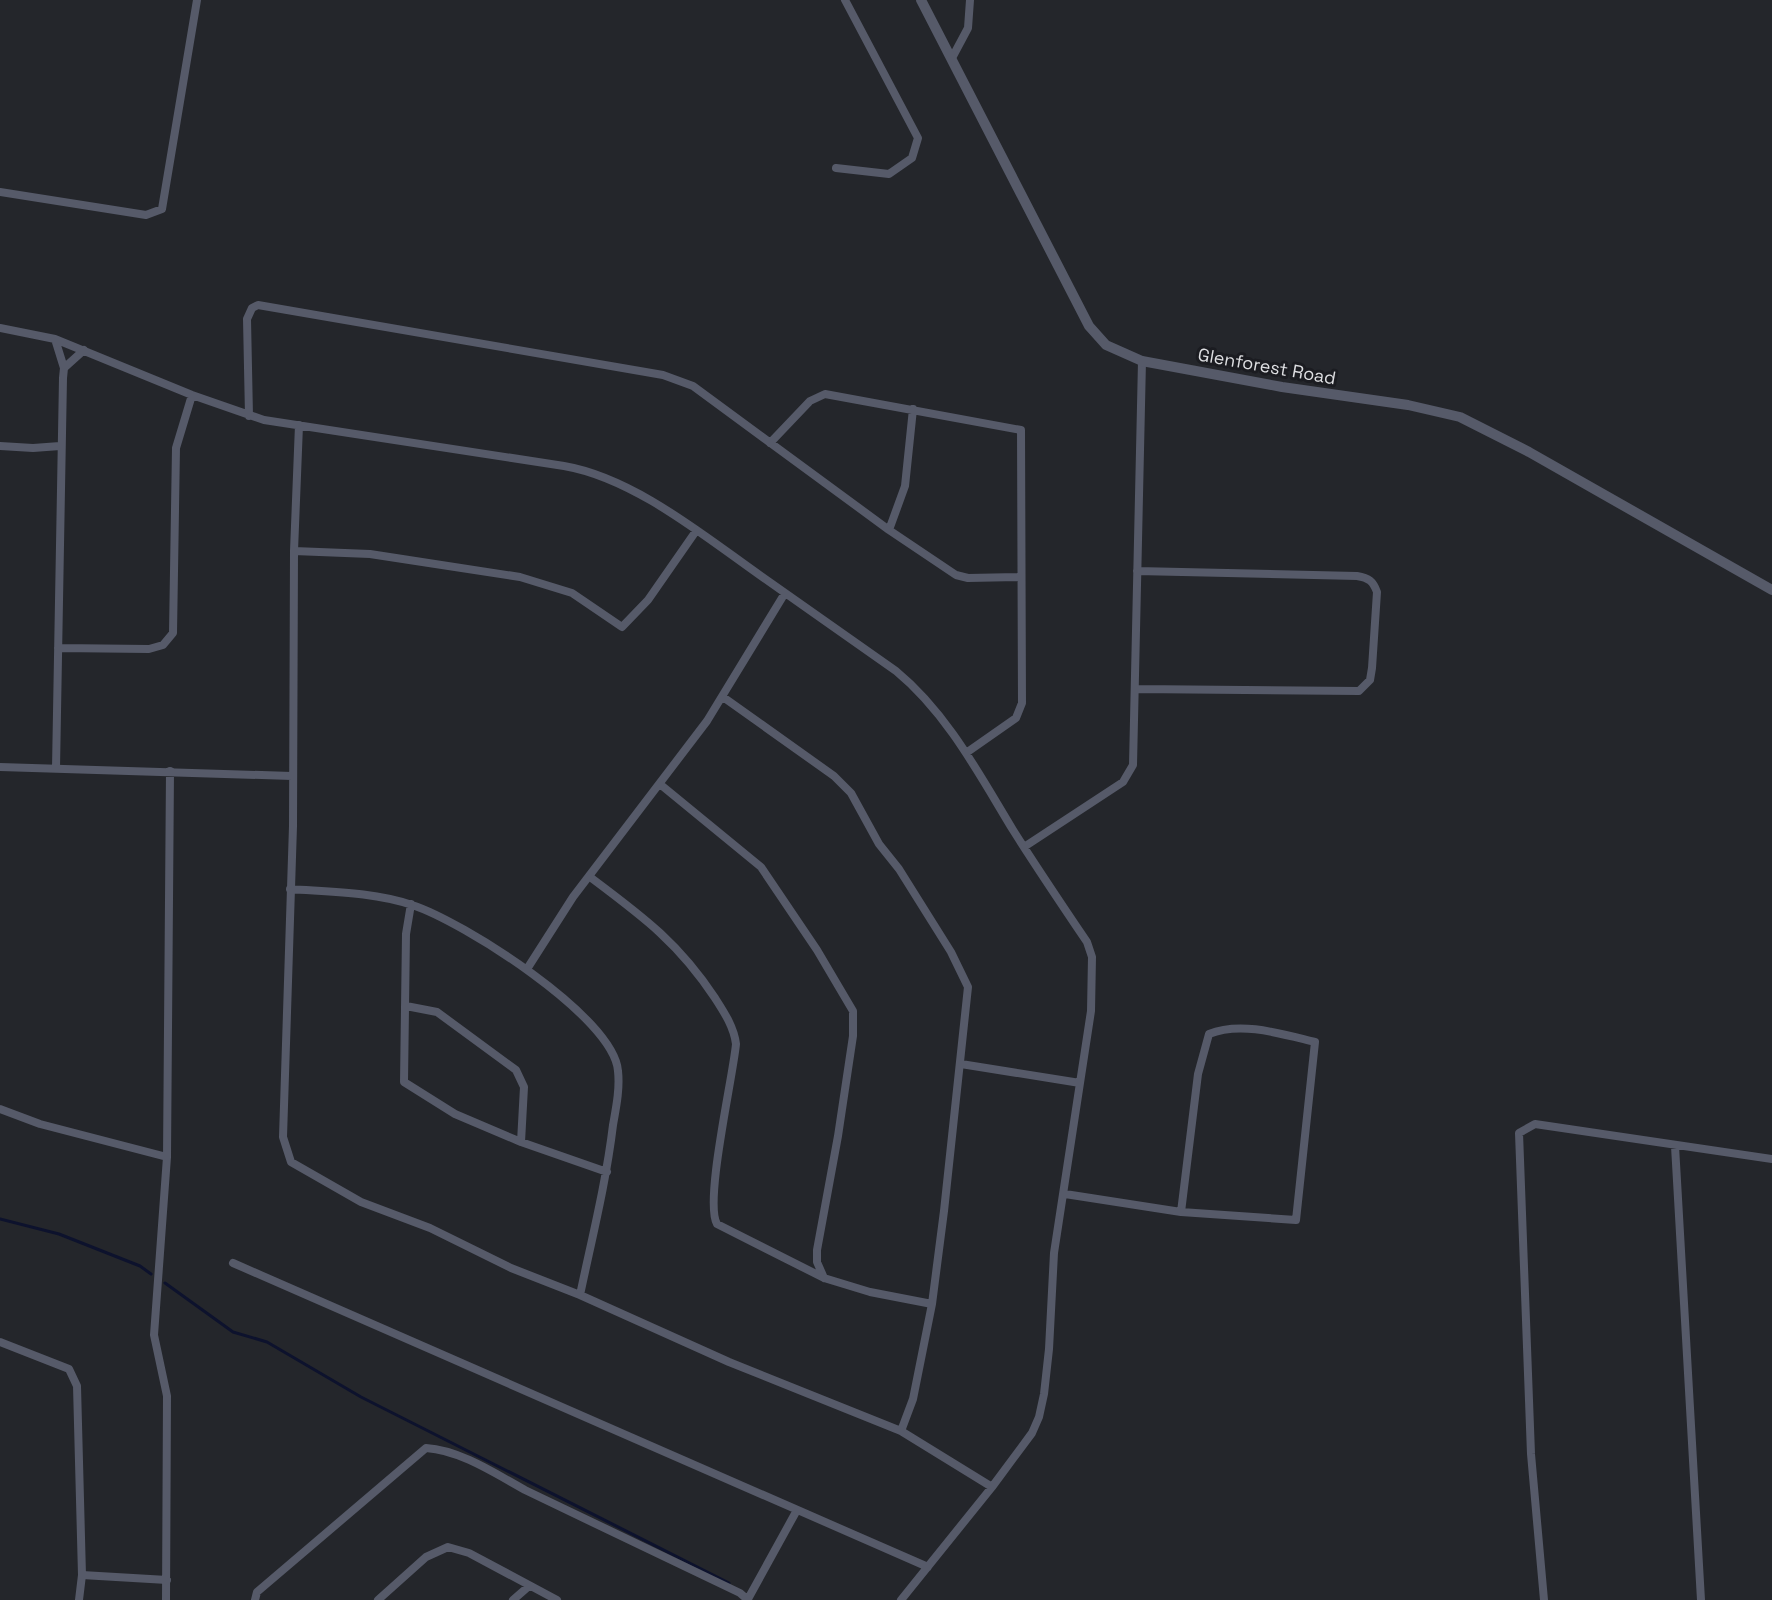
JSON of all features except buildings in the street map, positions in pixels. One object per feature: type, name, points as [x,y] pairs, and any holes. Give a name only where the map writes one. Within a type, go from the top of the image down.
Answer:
[{"type":"street","points":[[0,192],[146,215],[162,209],[197,0]]},
{"type":"street","points":[[836,168],[889,174],[912,158],[918,138],[845,0]]},
{"type":"street","name":"Glenforest Road","points":[[921,0],[1089,326],[1106,345],[1142,361],[1282,387],[1408,405],[1460,417],[1529,452],[1772,590]]},
{"type":"street","points":[[952,58],[968,28],[970,0]]},
{"type":"street","points":[[249,416],[247,320],[252,308],[266,305],[674,378],[693,386],[889,530],[961,577],[1020,577]]},
{"type":"street","points":[[0,328],[55,339],[249,416],[583,469],[619,482],[696,531],[911,684],[966,753],[1024,847],[1087,942],[1092,957],[1091,1011],[1065,1194],[1054,1253],[1049,1349],[1039,1416],[1032,1433],[992,1487],[901,1600]]},
{"type":"street","points":[[55,339],[64,368],[60,446],[56,768]]},
{"type":"street","points":[[64,368],[84,350]]},
{"type":"street","points":[[1024,847],[1123,782],[1130,773],[1134,760],[1142,361]]},
{"type":"street","points":[[770,443],[819,395],[829,394],[1021,430],[1021,709],[1016,718],[966,753]]},
{"type":"street","points":[[58,648],[149,649],[163,645],[173,633],[176,448],[192,395]]},
{"type":"street","points":[[889,530],[905,486],[913,409]]},
{"type":"street","points":[[299,425],[294,551],[290,889],[283,1137],[291,1162],[361,1202],[430,1228],[511,1268],[580,1295],[729,1362],[901,1431],[992,1487]]},
{"type":"street","points":[[0,446],[33,448],[60,446]]},
{"type":"street","points":[[294,551],[370,554],[520,577],[572,593],[622,627],[648,600],[696,531]]},
{"type":"street","points":[[1136,689],[1359,691],[1366,686],[1372,668],[1377,592],[1374,583],[1368,578],[1358,576],[1137,571]]},
{"type":"street","points":[[526,969],[590,877],[661,784],[723,697],[785,593]]},
{"type":"street","points":[[723,697],[834,776],[857,800],[879,844],[899,869],[951,952],[968,987],[932,1304],[913,1399],[901,1431]]},
{"type":"street","points":[[0,767],[292,776]]},
{"type":"street","points":[[166,1600],[167,1396],[154,1335],[167,1157],[170,771]]},
{"type":"street","points":[[661,784],[761,867],[823,958],[853,1011],[854,1036],[817,1250],[817,1262],[824,1278]]},
{"type":"street","points":[[590,877],[660,931],[687,958],[718,1003],[735,1035],[734,1066],[718,1161],[714,1218],[721,1227],[824,1278],[870,1292],[932,1304]]},
{"type":"street","points":[[290,889],[379,897],[411,904],[443,917],[483,939],[526,969],[595,1027],[615,1057],[618,1069],[618,1092],[607,1172],[580,1295]]},
{"type":"street","points":[[411,904],[406,934],[404,1082],[455,1114],[521,1142],[607,1172]]},
{"type":"street","points":[[406,1006],[437,1012],[516,1070],[524,1087],[521,1142]]},
{"type":"street","points":[[1065,1194],[1181,1212],[1296,1220],[1315,1042],[1266,1031],[1222,1028],[1209,1034],[1198,1074],[1181,1212]]},
{"type":"street","points":[[961,1064],[1080,1083]]},
{"type":"street","points":[[0,1109],[40,1124],[167,1157]]},
{"type":"street","points":[[1544,1600],[1531,1454],[1519,1133],[1535,1124],[1772,1159]]},
{"type":"street","points":[[1675,1146],[1701,1600]]},
{"type":"street","points":[[233,1263],[928,1567]]},
{"type":"street","points":[[0,1342],[69,1369],[77,1386],[82,1575],[79,1600]]},
{"type":"street","points":[[255,1600],[258,1592],[426,1448],[442,1451],[492,1472],[748,1599],[797,1510]]},
{"type":"street","points":[[378,1600],[426,1557],[448,1547],[469,1553],[557,1600]]},
{"type":"street","points":[[82,1575],[167,1580]]},
{"type":"street","points":[[513,1600],[529,1586]]},
{"type":"waterway","points":[[0,1219],[59,1234],[140,1266],[151,1274]]},
{"type":"waterway","points":[[165,1283],[233,1332],[267,1342],[361,1397],[729,1583]]}]
